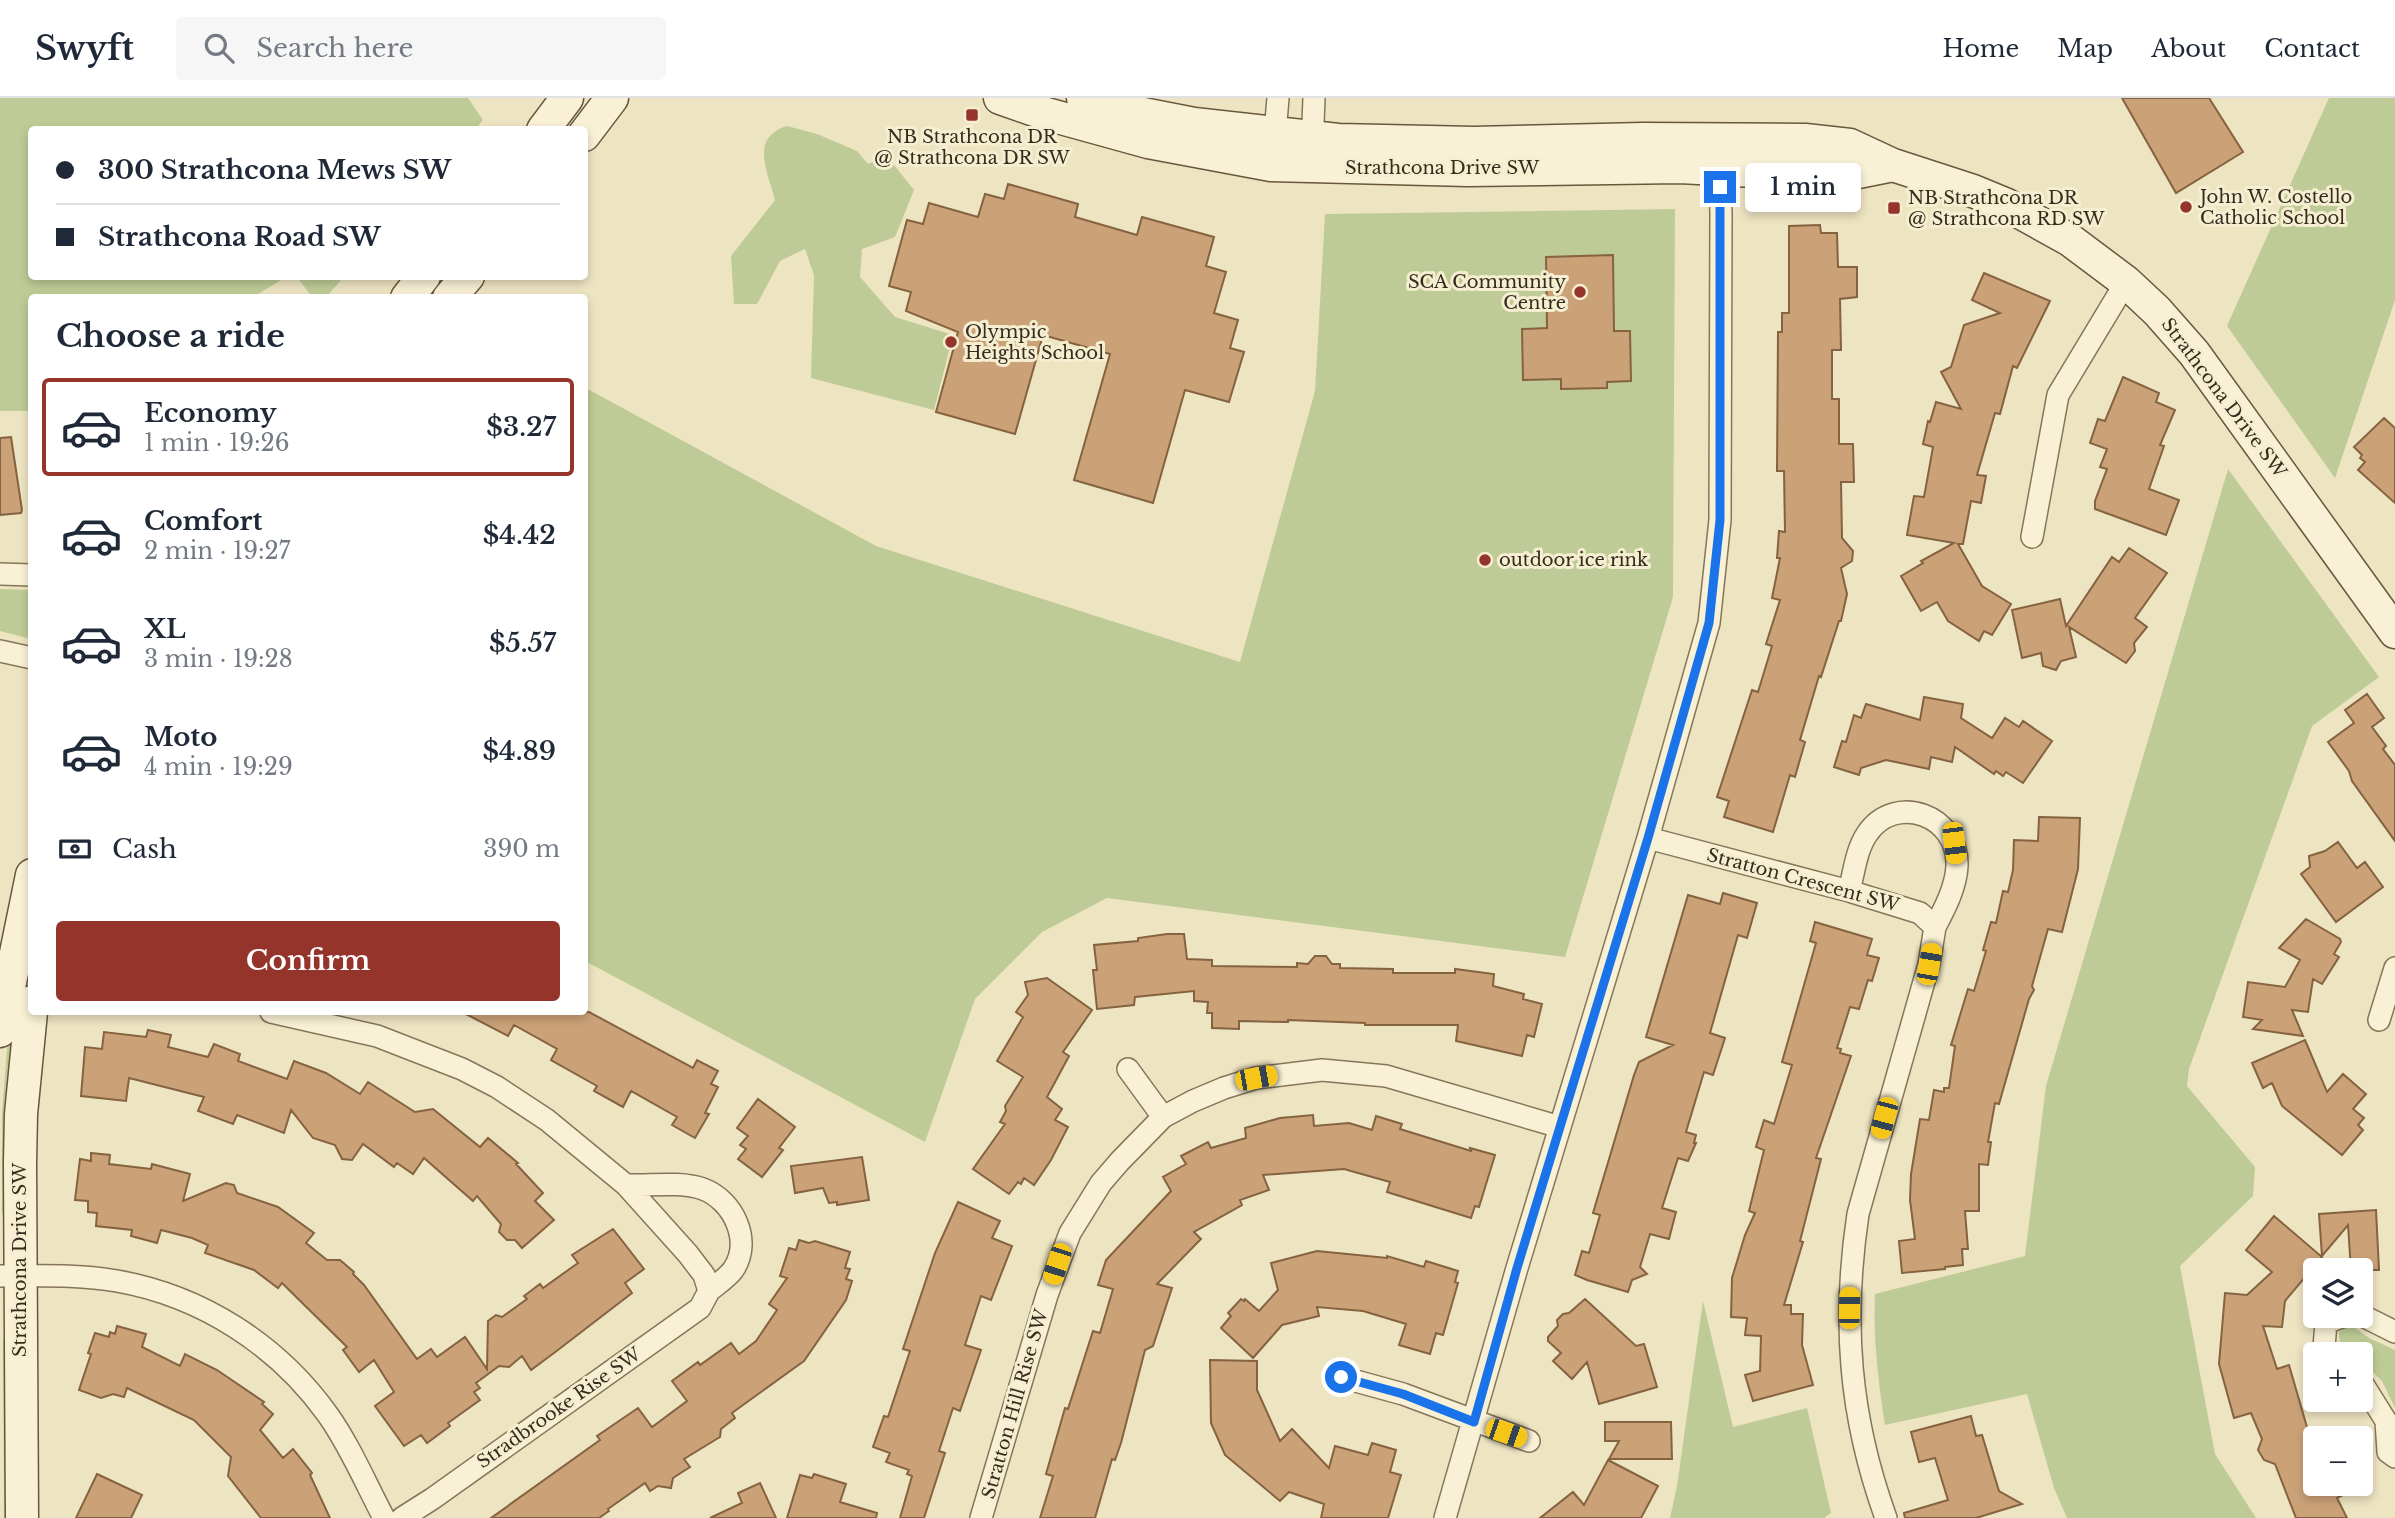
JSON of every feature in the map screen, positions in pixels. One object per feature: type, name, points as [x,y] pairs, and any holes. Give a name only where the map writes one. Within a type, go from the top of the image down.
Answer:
[{"type":"street","points":[[547,126],[568,98]]},
{"type":"street","points":[[588,130],[612,98]]},
{"type":"street","name":"Strathcona Drive SW","points":[[1000,98],[1043,113],[1148,142],[1271,165],[1359,141],[1474,143],[1643,139],[1718,155],[1805,140],[1850,145],[1892,165],[1973,191],[2007,205],[2070,240],[2126,282],[2157,311],[2194,353],[2395,632]]},
{"type":"street","name":"Strathcona Drive SW","points":[[1083,98],[1194,124],[1275,134],[1312,152]]},
{"type":"street","points":[[1271,165],[1278,98]]},
{"type":"street","points":[[1312,152],[1314,98]]},
{"type":"street","points":[[1445,1518],[1648,838],[1709,623],[1720,520],[1721,213],[1718,155]]},
{"type":"street","points":[[410,294],[421,280]]},
{"type":"street","points":[[452,294],[465,280]]},
{"type":"street","points":[[2032,537],[2058,395],[2126,282]]},
{"type":"street","points":[[0,574],[28,575]]},
{"type":"street","points":[[0,650],[28,657]]},
{"type":"street","points":[[1849,891],[1862,843],[1877,823],[1899,813],[1923,814],[1942,825],[1954,843],[1957,866],[1951,894],[1935,927],[1929,964],[1858,1214],[1849,1291],[1850,1357],[1857,1413],[1867,1458],[1886,1518]]},
{"type":"street","name":"Stratton Crescent SW","points":[[1648,838],[1849,891],[1920,913],[1935,927]]},
{"type":"street","points":[[0,1031],[28,894]]},
{"type":"street","points":[[2379,1020],[2395,968]]},
{"type":"street","name":"Strathcona Drive SW","points":[[22,1518],[10,1276],[31,1015]]},
{"type":"street","points":[[284,1015],[377,1036],[498,1087],[547,1120],[626,1185],[688,1254],[704,1275],[709,1291]]},
{"type":"street","points":[[1128,1069],[1163,1117]]},
{"type":"street","name":"Stratton Hill Rise SW","points":[[981,1518],[1047,1295],[1070,1233],[1107,1176],[1163,1117],[1193,1101],[1256,1078],[1322,1070],[1386,1076],[1560,1127]]},
{"type":"street","name":"Stradbrooke Rise SW","points":[[402,1518],[700,1308],[709,1291],[733,1270],[738,1260],[740,1236],[733,1213],[715,1195],[702,1189],[626,1185]]},
{"type":"street","points":[[10,1276],[115,1280],[142,1286],[196,1305],[226,1321],[256,1341],[299,1380],[329,1416],[384,1518]]},
{"type":"street","points":[[2373,1321],[2395,1332]]},
{"type":"street","points":[[1341,1377],[1403,1394],[1529,1441]]},
{"type":"street","points":[[2373,1400],[2386,1421],[2388,1452],[2395,1457]]},
{"type":"green space","points":[[0,98],[468,98],[483,120],[478,126],[28,126],[28,280],[281,280],[258,294],[28,294],[28,411],[0,411]]},
{"type":"green space","points":[[2329,98],[2395,98],[2395,300],[2335,478],[2227,326]]},
{"type":"green space","points":[[787,126],[817,134],[857,151],[868,164],[878,159],[894,165],[914,190],[895,237],[862,249],[860,277],[895,317],[953,335],[934,410],[811,378],[814,275],[805,249],[780,261],[757,304],[734,304],[731,256],[775,200],[764,157],[765,147],[775,131]]},
{"type":"green space","points":[[1675,209],[1673,597],[1565,957],[1107,898],[1042,932],[975,999],[925,1142],[588,963],[588,389],[876,546],[1240,662],[1315,391],[1325,214]]},
{"type":"green space","points":[[299,280],[341,280],[329,294],[310,294]]},
{"type":"green space","points":[[2228,469],[2379,677],[2312,726],[2189,1069],[2187,1086],[2255,1167],[2253,1196],[2180,1266],[2215,1454],[2256,1518],[2067,1518],[2054,1488],[2027,1394],[1885,1425],[1877,1360],[1875,1294],[2025,1256],[2046,1086]]},
{"type":"green space","points":[[0,589],[28,590],[28,638],[0,631]]},
{"type":"green space","points":[[13,1020],[5,1219],[2,1213],[2,1113],[9,1023]]},
{"type":"green space","points":[[1703,1301],[1733,1427],[1807,1408],[1831,1513],[1824,1518],[1670,1518],[1677,1486]]},
{"type":"green space","points":[[2345,1328],[2355,1328],[2369,1338],[2395,1350],[2395,1408],[2382,1381],[2373,1372],[2373,1342],[2340,1342],[2339,1332]]},
{"type":"green space","points":[[7,1337],[15,1518],[4,1518],[3,1341]]},
{"type":"building","points":[[2122,98],[2209,98],[2243,152],[2176,193]]},
{"type":"building","points":[[1008,184],[1078,204],[1075,217],[1137,235],[1142,217],[1214,237],[1206,266],[1226,272],[1214,313],[1238,320],[1230,348],[1244,352],[1229,402],[1185,390],[1153,503],[1074,480],[1110,354],[1043,335],[1015,434],[936,412],[958,332],[906,311],[911,292],[889,286],[907,220],[923,224],[929,203],[978,217],[985,194],[1004,199]]},
{"type":"building","points":[[1820,225],[1821,233],[1837,233],[1838,267],[1857,267],[1857,297],[1840,299],[1841,350],[1832,350],[1832,399],[1839,399],[1839,444],[1853,444],[1854,482],[1841,482],[1842,538],[1853,551],[1852,561],[1841,568],[1847,594],[1841,621],[1821,677],[1819,676],[1800,740],[1805,742],[1795,777],[1790,775],[1773,832],[1724,817],[1729,801],[1717,797],[1752,690],[1758,692],[1772,646],[1766,644],[1780,600],[1772,598],[1780,558],[1777,558],[1779,531],[1785,532],[1784,471],[1777,471],[1778,332],[1782,332],[1782,313],[1789,313],[1789,226]]},
{"type":"building","name":"SCA Community Centre","points":[[1613,255],[1614,331],[1630,331],[1631,381],[1607,382],[1607,388],[1561,389],[1561,379],[1523,380],[1522,329],[1547,328],[1546,257]]},
{"type":"building","points":[[1984,273],[2050,301],[2017,368],[2013,366],[2000,414],[1995,413],[1977,475],[1986,476],[1981,503],[1971,501],[1963,544],[1958,544],[1982,586],[2011,604],[1992,635],[1984,631],[1979,641],[1948,621],[1937,602],[1921,611],[1901,576],[1923,563],[1921,561],[1954,543],[1907,535],[1914,496],[1924,497],[1933,447],[1923,444],[1936,402],[1961,409],[1941,372],[1951,367],[1964,325],[2000,313],[1972,300]]},
{"type":"building","points":[[2123,377],[2159,393],[2156,402],[2175,410],[2160,445],[2164,446],[2149,489],[2179,500],[2166,535],[2095,509],[2095,501],[2107,469],[2100,467],[2107,449],[2090,443],[2098,419],[2105,421]]},
{"type":"building","points":[[2384,418],[2395,428],[2395,503],[2358,470],[2365,462],[2354,447]]},
{"type":"building","points":[[11,437],[22,510],[21,513],[0,515],[0,438]]},
{"type":"building","points":[[2129,548],[2167,573],[2135,618],[2147,627],[2134,643],[2135,651],[2126,663],[2069,627],[2076,657],[2061,661],[2056,670],[2043,666],[2041,653],[2022,658],[2012,610],[2060,599],[2066,626],[2112,557],[2119,562]]},
{"type":"building","points":[[2367,694],[2384,718],[2372,727],[2386,746],[2383,749],[2395,765],[2395,841],[2328,742],[2354,723],[2345,710]]},
{"type":"building","points":[[1924,697],[1963,704],[1961,718],[1992,738],[2005,718],[2019,727],[2023,721],[2052,741],[2023,783],[2006,772],[2003,776],[1996,771],[1994,774],[1955,747],[1952,762],[1931,757],[1929,769],[1886,760],[1861,768],[1859,775],[1834,767],[1842,741],[1846,742],[1854,715],[1861,718],[1866,704],[1920,720]]},
{"type":"building","points":[[2039,817],[2080,818],[2078,869],[2062,932],[2048,929],[2032,986],[2034,990],[2029,999],[1999,1104],[1995,1103],[1988,1142],[1991,1142],[1988,1165],[1979,1164],[1979,1211],[1965,1211],[1968,1249],[1962,1249],[1963,1265],[1902,1273],[1899,1241],[1915,1239],[1910,1200],[1911,1174],[1920,1119],[1929,1120],[1934,1090],[1944,1092],[1944,1088],[1949,1088],[1955,1046],[1951,1045],[1968,989],[1974,991],[1991,922],[1996,923],[2003,891],[2008,892],[2013,870],[2014,840],[2038,841]]},
{"type":"building","points":[[2338,842],[2357,868],[2365,862],[2383,887],[2336,922],[2301,874],[2310,867],[2309,856],[2325,851]]},
{"type":"building","points":[[1723,893],[1757,903],[1747,938],[1738,935],[1710,1033],[1725,1038],[1713,1075],[1704,1072],[1686,1132],[1696,1135],[1696,1143],[1688,1161],[1678,1158],[1662,1208],[1676,1212],[1669,1239],[1650,1234],[1640,1267],[1647,1274],[1632,1280],[1628,1292],[1587,1280],[1575,1275],[1582,1251],[1589,1253],[1600,1215],[1593,1213],[1634,1075],[1639,1062],[1673,1045],[1646,1037],[1688,895],[1720,904]]},
{"type":"building","points":[[2306,919],[2341,942],[2334,954],[2339,957],[2322,984],[2313,979],[2308,1012],[2292,1010],[2303,1036],[2253,1029],[2262,1020],[2243,1017],[2248,982],[2285,987],[2300,960],[2279,948]]},
{"type":"building","points":[[1815,922],[1872,939],[1867,955],[1879,958],[1872,981],[1868,980],[1859,1009],[1850,1007],[1837,1048],[1841,1049],[1840,1053],[1851,1056],[1816,1158],[1821,1159],[1800,1241],[1803,1242],[1784,1305],[1791,1305],[1791,1314],[1803,1314],[1802,1345],[1813,1385],[1753,1401],[1745,1375],[1760,1371],[1761,1336],[1745,1335],[1747,1318],[1731,1317],[1732,1278],[1755,1213],[1749,1211],[1764,1150],[1756,1147],[1764,1120],[1774,1124],[1792,1065],[1782,1062],[1816,943],[1810,941]]},
{"type":"building","points":[[1184,934],[1187,959],[1212,960],[1212,966],[1297,967],[1297,963],[1308,964],[1315,956],[1326,956],[1332,964],[1340,964],[1340,968],[1393,969],[1393,973],[1455,973],[1455,969],[1494,974],[1493,986],[1524,994],[1523,999],[1542,1004],[1534,1037],[1527,1035],[1522,1056],[1456,1041],[1458,1025],[1365,1025],[1288,1020],[1239,1021],[1239,1029],[1212,1028],[1212,1013],[1207,1013],[1208,1002],[1194,1001],[1194,991],[1135,997],[1134,1005],[1097,1009],[1093,970],[1097,970],[1094,945],[1138,941],[1138,938]]},
{"type":"building","points":[[1047,978],[1092,1010],[1063,1052],[1069,1056],[1047,1097],[1062,1109],[1055,1120],[1068,1127],[1034,1185],[1024,1178],[1009,1194],[973,1169],[1005,1124],[1000,1122],[1006,1111],[1005,1106],[1023,1077],[997,1061],[1023,1017],[1016,1012],[1028,995],[1025,982]]},
{"type":"building","points":[[589,1012],[693,1068],[697,1060],[718,1071],[711,1084],[718,1087],[705,1113],[709,1114],[695,1138],[672,1125],[677,1117],[631,1091],[623,1107],[594,1091],[597,1086],[551,1060],[557,1049],[514,1025],[508,1036],[468,1015],[588,1015]]},
{"type":"building","points":[[148,1030],[171,1035],[168,1047],[208,1057],[214,1044],[240,1054],[238,1061],[287,1079],[294,1061],[326,1073],[360,1094],[368,1082],[415,1112],[433,1109],[480,1147],[488,1138],[518,1163],[516,1164],[543,1193],[535,1201],[554,1220],[522,1248],[515,1240],[507,1240],[499,1232],[501,1224],[477,1196],[473,1201],[424,1158],[413,1174],[397,1163],[394,1167],[363,1144],[352,1160],[342,1159],[335,1145],[313,1138],[291,1110],[284,1133],[237,1115],[233,1124],[198,1111],[204,1097],[129,1078],[126,1101],[81,1096],[85,1047],[102,1049],[104,1032],[146,1037]]},
{"type":"building","points":[[2305,1040],[2327,1092],[2343,1074],[2366,1094],[2353,1109],[2364,1118],[2358,1125],[2363,1130],[2342,1155],[2282,1106],[2272,1083],[2263,1088],[2252,1063]]},
{"type":"building","points":[[758,1099],[795,1127],[779,1148],[783,1150],[762,1177],[738,1159],[746,1149],[740,1145],[748,1136],[737,1128]]},
{"type":"building","points":[[1313,1115],[1314,1126],[1349,1123],[1372,1130],[1376,1116],[1402,1124],[1400,1129],[1471,1151],[1470,1148],[1495,1155],[1479,1207],[1475,1206],[1471,1218],[1387,1192],[1390,1182],[1344,1169],[1263,1175],[1269,1190],[1240,1200],[1242,1205],[1194,1232],[1201,1239],[1157,1284],[1172,1288],[1153,1346],[1145,1350],[1121,1443],[1115,1460],[1112,1459],[1095,1518],[1040,1518],[1053,1476],[1046,1474],[1065,1408],[1068,1409],[1093,1331],[1100,1333],[1113,1289],[1098,1285],[1106,1260],[1171,1191],[1163,1177],[1186,1164],[1181,1156],[1208,1142],[1211,1148],[1246,1138],[1245,1128],[1280,1118]]},
{"type":"building","points":[[91,1153],[110,1155],[109,1164],[151,1169],[152,1164],[190,1174],[183,1201],[226,1183],[234,1185],[237,1193],[278,1207],[314,1233],[306,1243],[327,1260],[340,1260],[354,1272],[417,1359],[431,1349],[437,1357],[465,1337],[487,1369],[488,1321],[496,1315],[502,1317],[527,1299],[524,1296],[540,1284],[543,1288],[578,1263],[572,1255],[613,1229],[644,1269],[625,1283],[632,1293],[531,1370],[522,1356],[509,1367],[499,1366],[476,1383],[480,1388],[474,1392],[480,1400],[448,1423],[450,1426],[427,1443],[421,1435],[404,1446],[375,1406],[394,1392],[374,1360],[359,1372],[343,1350],[347,1347],[282,1283],[278,1288],[254,1270],[205,1253],[208,1245],[192,1238],[161,1230],[157,1243],[131,1236],[132,1230],[96,1226],[97,1213],[88,1212],[88,1201],[75,1200],[80,1159],[91,1161]]},
{"type":"building","points":[[862,1157],[869,1200],[837,1205],[837,1202],[829,1203],[823,1188],[795,1193],[791,1166]]},
{"type":"building","points":[[958,1202],[1000,1221],[992,1238],[1012,1246],[991,1300],[981,1296],[965,1345],[981,1350],[960,1411],[953,1408],[939,1451],[945,1453],[924,1518],[900,1518],[912,1476],[907,1474],[909,1470],[886,1462],[890,1453],[873,1447],[884,1416],[888,1417],[910,1351],[903,1349],[935,1253]]},
{"type":"building","points":[[2376,1210],[2379,1270],[2373,1270],[2373,1258],[2350,1258],[2348,1225],[2322,1256],[2319,1214]]},
{"type":"building","points":[[2274,1216],[2322,1257],[2303,1258],[2303,1280],[2285,1301],[2282,1327],[2263,1326],[2277,1369],[2289,1365],[2307,1426],[2303,1426],[2303,1496],[2341,1496],[2337,1498],[2347,1518],[2296,1518],[2275,1464],[2264,1460],[2258,1450],[2262,1439],[2251,1413],[2234,1418],[2219,1364],[2225,1293],[2247,1295],[2272,1272],[2246,1250]]},
{"type":"building","points":[[799,1240],[809,1243],[815,1241],[850,1252],[845,1268],[850,1269],[846,1279],[852,1281],[846,1300],[804,1361],[732,1413],[735,1418],[721,1429],[720,1437],[684,1459],[690,1467],[673,1478],[671,1488],[658,1486],[650,1491],[645,1483],[599,1518],[491,1518],[600,1440],[597,1436],[638,1408],[652,1427],[687,1401],[672,1381],[698,1362],[700,1365],[731,1343],[739,1354],[756,1341],[777,1310],[769,1304],[787,1278],[780,1276],[789,1248],[796,1250]]},
{"type":"building","points":[[1317,1251],[1387,1256],[1424,1267],[1426,1261],[1458,1271],[1455,1282],[1458,1283],[1443,1335],[1436,1333],[1430,1354],[1399,1345],[1406,1324],[1363,1311],[1317,1307],[1319,1316],[1282,1325],[1253,1358],[1221,1328],[1231,1316],[1228,1313],[1241,1299],[1245,1299],[1259,1311],[1278,1290],[1271,1263]]},
{"type":"building","points":[[1585,1299],[1636,1346],[1644,1344],[1657,1387],[1599,1404],[1587,1362],[1572,1379],[1553,1361],[1561,1353],[1548,1341],[1548,1337],[1558,1326],[1557,1320]]},
{"type":"building","points":[[117,1326],[146,1334],[142,1347],[180,1366],[185,1354],[217,1370],[264,1402],[262,1404],[273,1414],[260,1430],[283,1458],[293,1449],[312,1473],[310,1475],[330,1518],[261,1518],[228,1476],[231,1457],[194,1420],[127,1388],[124,1397],[113,1394],[101,1398],[79,1390],[95,1333],[109,1337],[110,1332],[115,1334]]},
{"type":"building","points":[[1210,1360],[1257,1361],[1257,1390],[1280,1441],[1292,1429],[1329,1468],[1335,1446],[1368,1455],[1372,1443],[1396,1450],[1390,1472],[1401,1475],[1388,1518],[1321,1518],[1324,1504],[1289,1492],[1280,1501],[1225,1455],[1211,1423]]},
{"type":"building","points":[[1971,1416],[1976,1436],[1982,1435],[1999,1491],[2022,1504],[1976,1518],[1905,1518],[1904,1513],[1948,1500],[1935,1458],[1919,1462],[1911,1432]]},
{"type":"building","points":[[1605,1422],[1671,1422],[1672,1459],[1609,1459],[1619,1441],[1605,1441]]},
{"type":"building","points":[[1608,1460],[1658,1486],[1641,1518],[1540,1518],[1573,1492],[1584,1505]]},
{"type":"building","points":[[97,1474],[142,1495],[131,1518],[76,1518]]},
{"type":"building","points":[[814,1474],[846,1484],[840,1502],[877,1513],[876,1518],[787,1518],[800,1475],[812,1478]]},
{"type":"building","points":[[760,1483],[776,1518],[710,1518],[742,1503],[738,1493]]},
{"type":"place","name":"NB Strathcona DR @ Strathcona DR SW","points":[[972,115]]},
{"type":"place","name":"John W. Costello Catholic School","points":[[2186,207]]},
{"type":"place","name":"NB Strathcona DR @ Strathcona RD SW","points":[[1894,208]]},
{"type":"place","name":"SCA Community Centre","points":[[1580,292]]},
{"type":"place","name":"Olympic Heights School","points":[[951,342]]},
{"type":"place","name":"outdoor ice rink","points":[[1485,560]]},
{"type":"route","points":[[1341,1377],[1403,1394],[1474,1422],[1517,1268],[1648,838],[1709,623],[1720,520],[1720,187]]}]
